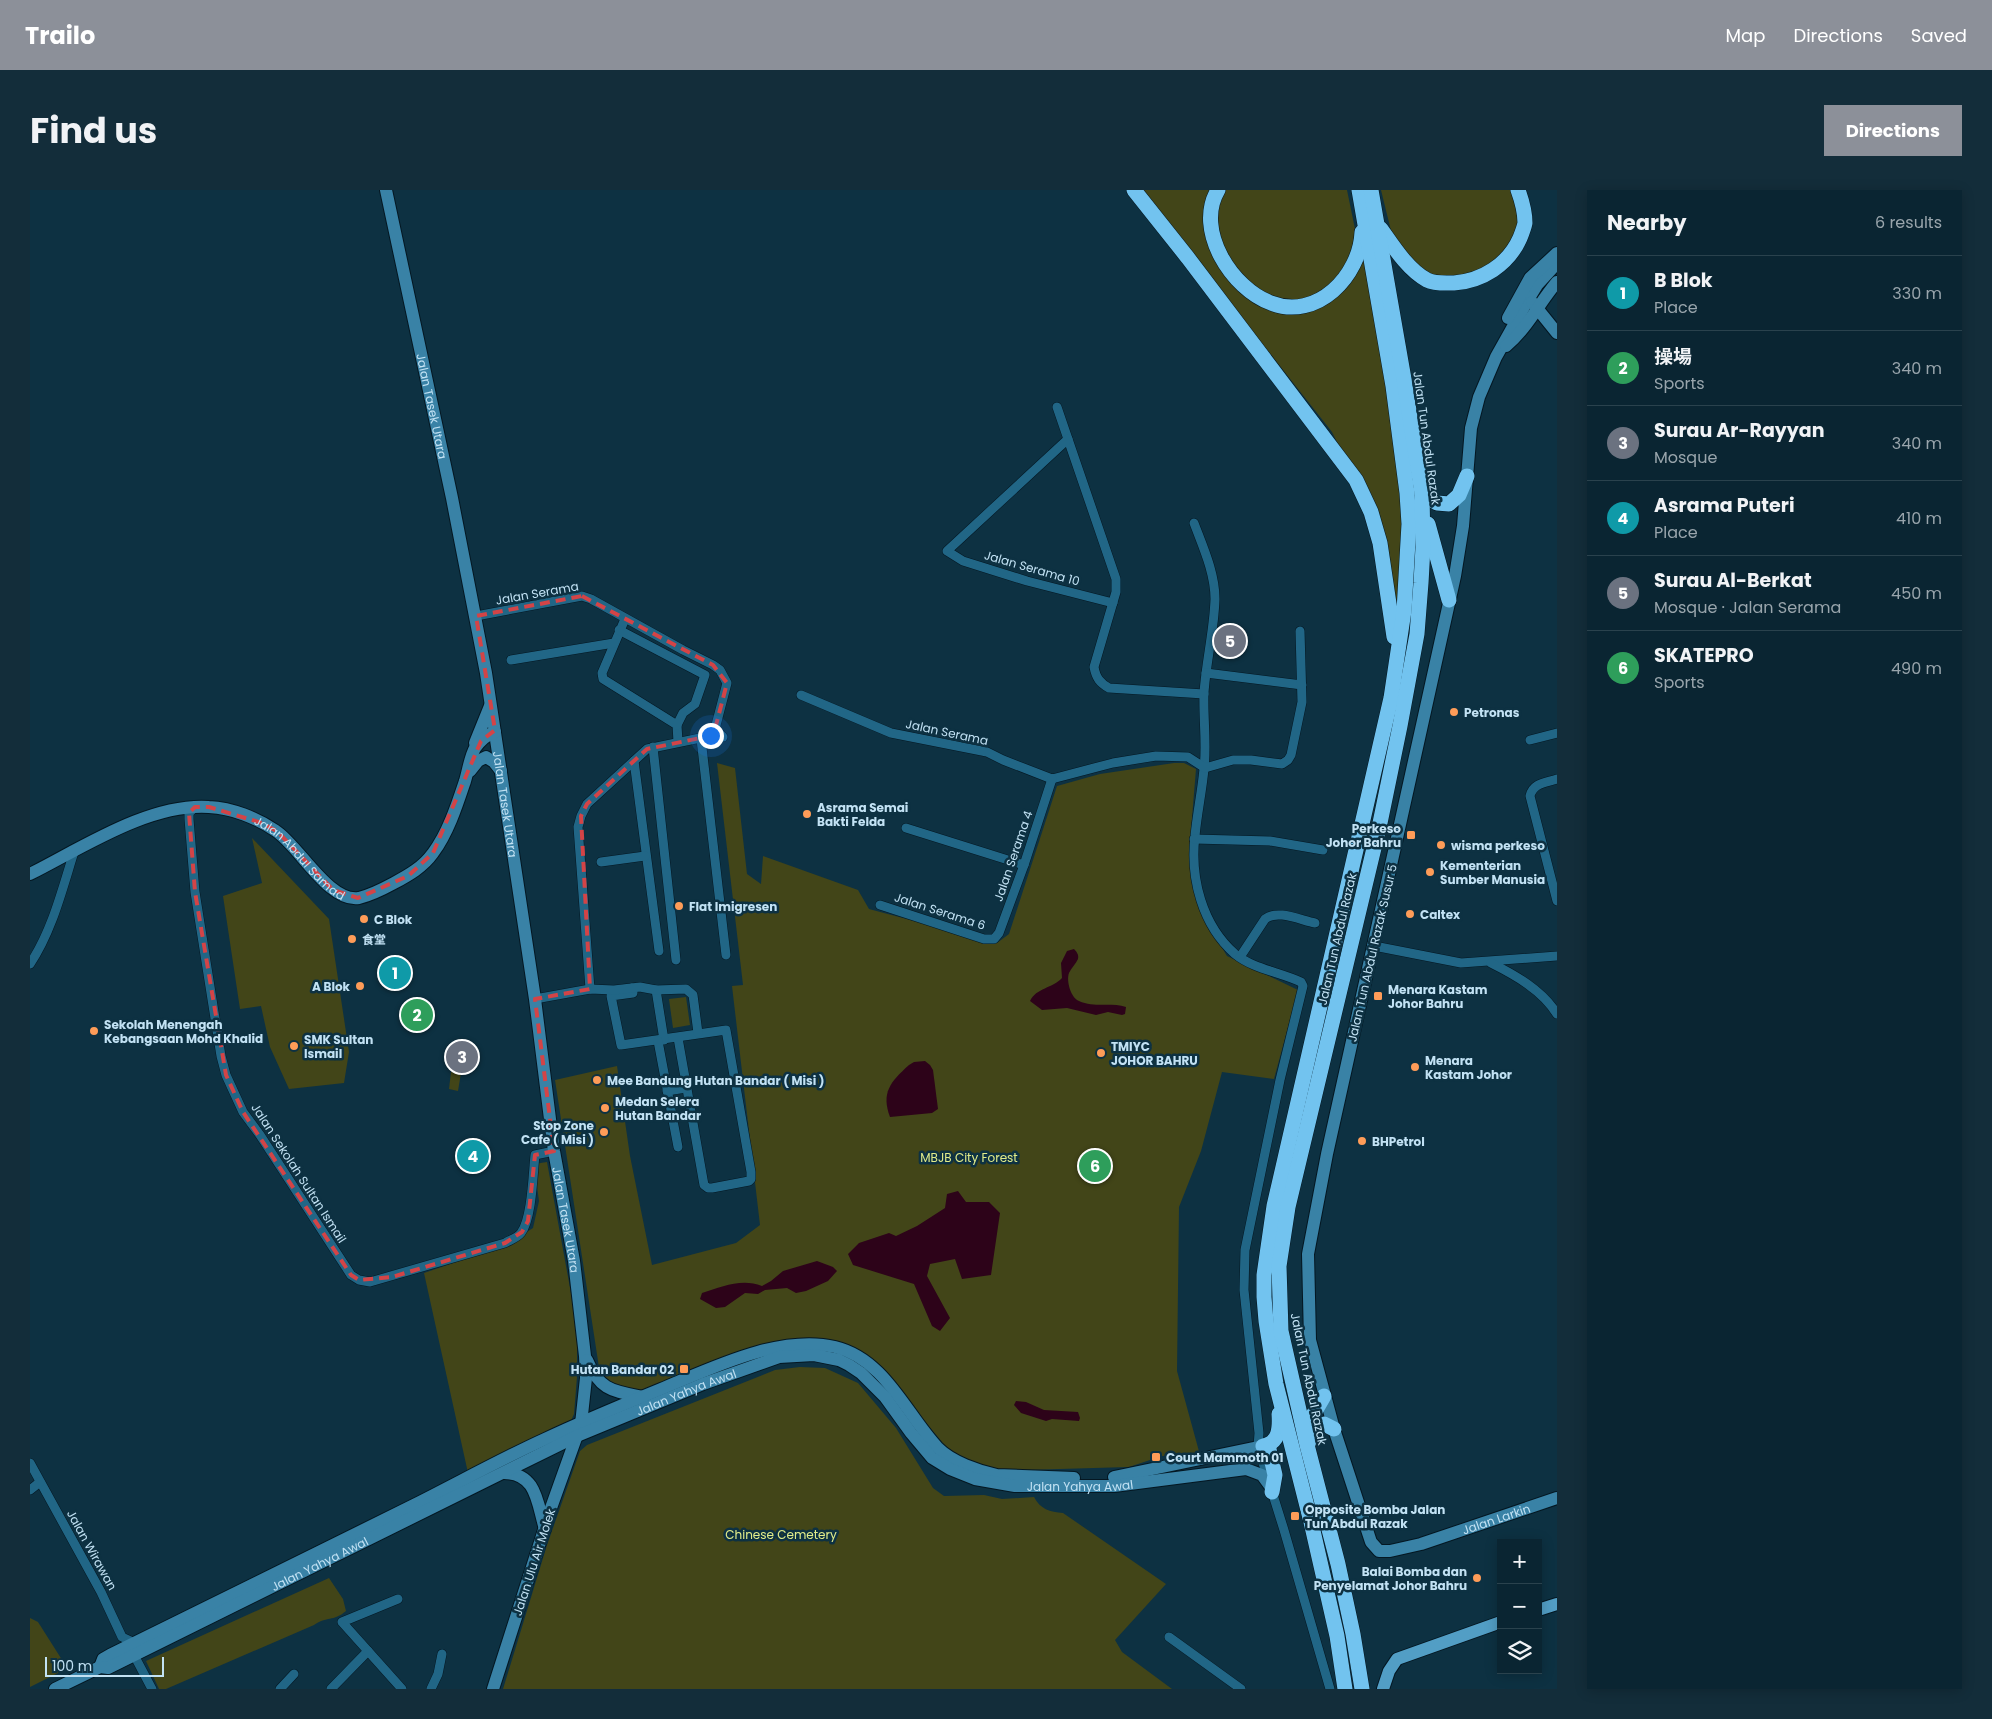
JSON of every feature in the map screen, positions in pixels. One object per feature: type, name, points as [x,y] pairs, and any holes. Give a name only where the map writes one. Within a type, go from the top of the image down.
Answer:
[{"type":"highway","points":[[1134,190],[1188,258],[1356,480],[1371,512],[1387,576],[1394,635],[1391,698]]},
{"type":"highway","points":[[1218,190],[1211,211],[1212,230],[1216,244],[1236,278],[1253,294],[1272,304],[1290,306],[1308,304],[1324,298],[1342,284],[1354,265],[1362,239],[1362,212]]},
{"type":"highway","name":"Jalan Tun Abdul Razak","points":[[1345,1689],[1331,1611],[1276,1384],[1264,1297],[1266,1256],[1274,1206],[1391,698],[1404,610],[1409,516],[1393,386],[1359,190]]},
{"type":"highway","name":"Jalan Tun Abdul Razak","points":[[1362,1689],[1353,1634],[1338,1564],[1307,1445],[1281,1330],[1278,1281],[1280,1253],[1288,1207],[1378,832],[1417,634],[1423,547],[1422,500],[1371,190]]},
{"type":"highway","points":[[1378,226],[1396,250],[1426,280],[1444,283],[1475,280],[1492,271],[1508,256],[1518,241],[1525,225],[1524,207],[1518,190]]},
{"type":"highway","points":[[1422,500],[1437,504],[1450,504],[1459,495],[1467,476]]},
{"type":"highway","points":[[1422,500],[1449,600]]},
{"type":"highway","points":[[1271,1489],[1275,1475],[1262,1443],[1275,1440],[1280,1425],[1276,1384]]},
{"type":"highway","points":[[1307,1445],[1313,1428],[1314,1415],[1324,1396]]},
{"type":"highway","points":[[1313,1428],[1324,1424],[1334,1429]]},
{"type":"main road","points":[[1542,1609],[1557,1604]]},
{"type":"main road","points":[[1383,1689],[1389,1671],[1397,1658],[1497,1623]]},
{"type":"street","name":"Jalan Tasek Utara","points":[[386,190],[476,616],[491,703],[535,1000],[554,1151],[574,1261],[586,1378],[580,1424]]},
{"type":"street","points":[[1498,354],[1496,340],[1530,278],[1557,253]]},
{"type":"street","name":"Jalan Tun Abdul Razak Susur 5","points":[[1533,302],[1537,285],[1557,263]]},
{"type":"street","name":"Jalan Tun Abdul Razak Susur 5","points":[[1379,1550],[1370,1542],[1324,1396],[1310,1340],[1308,1254],[1327,1154],[1449,600],[1463,526],[1474,412],[1481,390],[1498,354],[1533,302],[1557,282]]},
{"type":"street","points":[[1533,302],[1557,333]]},
{"type":"street","points":[[1057,408],[1116,579],[1116,592],[1094,667],[1095,675],[1101,683],[1109,688],[1204,694]]},
{"type":"street","name":"Jalan Serama 10","points":[[1068,439],[947,551],[963,562],[1113,603]]},
{"type":"street","points":[[1194,523],[1208,561],[1215,598],[1204,694],[1205,768],[1194,839],[1196,879],[1202,906],[1214,928],[1234,953],[1248,962],[1301,982],[1302,986],[1280,1080],[1245,1250],[1244,1290],[1262,1443]]},
{"type":"street","name":"Jalan Serama","points":[[476,616],[582,596],[591,599],[622,625],[713,665],[720,670],[726,679],[727,687],[715,729]]},
{"type":"street","points":[[677,725],[603,679],[602,673],[622,625],[705,675],[695,704],[683,713],[677,725],[678,740]]},
{"type":"street","points":[[1052,778],[1113,763],[1156,756],[1188,757],[1205,768],[1233,760],[1282,764],[1291,755],[1302,702],[1300,631]]},
{"type":"street","points":[[511,660],[614,643]]},
{"type":"street","points":[[1206,674],[1302,685]]},
{"type":"street","name":"Jalan Serama","points":[[801,695],[891,733],[987,752],[1052,778]]},
{"type":"street","points":[[471,762],[470,753],[491,703]]},
{"type":"street","points":[[590,989],[578,827],[587,804],[647,749],[678,740],[701,739],[710,736],[715,729],[723,737]]},
{"type":"street","name":"Jalan Abdul Samad","points":[[30,874],[114,830],[149,816],[166,810],[209,807],[229,811],[262,823],[278,832],[333,890],[346,897],[358,898],[408,876],[424,864],[433,852],[451,818],[474,750],[489,734],[495,732]]},
{"type":"street","points":[[1530,740],[1557,733]]},
{"type":"street","points":[[701,739],[704,751],[726,955]]},
{"type":"street","points":[[653,748],[676,960]]},
{"type":"street","points":[[466,776],[478,761],[483,758],[490,759],[501,771]]},
{"type":"street","points":[[634,761],[659,951]]},
{"type":"street","name":"Jalan Serama 4","points":[[993,940],[999,933],[1024,865],[1052,778]]},
{"type":"street","points":[[1557,779],[1536,785],[1532,789],[1530,796],[1557,901]]},
{"type":"street","name":"Jalan Sekolah Sultan Ismail","points":[[194,808],[189,813],[189,819],[195,892],[221,1056],[226,1075],[243,1112],[260,1134],[351,1275],[359,1280],[370,1282],[495,1246],[516,1237],[522,1232],[528,1221],[534,1155],[554,1151]]},
{"type":"street","points":[[906,828],[1024,865]]},
{"type":"street","points":[[1194,839],[1270,841],[1323,850]]},
{"type":"street","points":[[30,964],[41,946],[60,897],[74,852]]},
{"type":"street","points":[[601,862],[646,856]]},
{"type":"street","name":"Jalan Serama 6","points":[[880,905],[993,940]]},
{"type":"street","points":[[1240,957],[1265,919],[1269,916],[1276,914],[1315,923]]},
{"type":"street","points":[[1374,946],[1461,964],[1557,956]]},
{"type":"street","points":[[1517,977],[1520,960]]},
{"type":"street","points":[[1490,962],[1517,977],[1551,1004],[1557,1014]]},
{"type":"street","points":[[632,988],[633,993],[611,996],[621,1045],[661,1041],[698,1033],[726,1030],[751,1172],[750,1180],[712,1188],[705,1186],[678,1038]]},
{"type":"street","points":[[535,1000],[590,989],[686,989],[692,993],[698,1033]]},
{"type":"street","points":[[656,990],[667,1091],[678,1147]]},
{"type":"street","points":[[667,1091],[686,1088]]},
{"type":"street","name":"Jalan Yahya Awal","points":[[55,1689],[100,1667],[108,1668],[134,1649],[545,1438],[753,1354],[787,1345],[819,1344],[853,1353],[868,1364],[892,1388],[940,1450],[960,1462],[987,1473],[1019,1477],[1103,1478],[1122,1476],[1262,1443]]},
{"type":"street","name":"Jalan Yahya Awal","points":[[100,1667],[103,1659],[116,1652],[134,1649],[577,1436],[779,1356],[814,1355],[839,1360],[861,1373],[885,1397],[932,1458],[950,1469],[975,1479],[1015,1486],[1114,1486],[1246,1469],[1262,1475],[1271,1489]]},
{"type":"street","points":[[585,1356],[594,1375],[608,1389],[643,1397]]},
{"type":"street","name":"Jalan Ulu Air Molek","points":[[494,1689],[544,1529],[580,1424]]},
{"type":"street","name":"Jalan Wirawan","points":[[30,1463],[101,1592],[122,1637]]},
{"type":"street","points":[[502,1473],[519,1474],[529,1483],[533,1489],[544,1529]]},
{"type":"street","points":[[30,1490],[40,1482]]},
{"type":"street","points":[[1271,1489],[1330,1689]]},
{"type":"street","name":"Jalan Larkin","points":[[1379,1550],[1390,1551],[1421,1544],[1557,1498]]},
{"type":"street","points":[[398,1599],[343,1621],[402,1689]]},
{"type":"street","points":[[116,1652],[122,1637],[134,1649],[152,1689]]},
{"type":"street","points":[[1169,1637],[1241,1689]]},
{"type":"street","points":[[331,1689],[368,1651]]},
{"type":"street","points":[[431,1689],[438,1674],[442,1654]]},
{"type":"street","points":[[280,1689],[294,1674]]},
{"type":"highlighted area","points":[[582,596],[713,665],[727,683],[715,729],[710,736],[647,749],[587,804],[581,816],[590,989],[535,999],[554,1151],[535,1155],[528,1221],[522,1232],[505,1243],[392,1277],[359,1280],[351,1275],[243,1112],[226,1075],[195,892],[189,813],[195,807],[209,807],[262,823],[278,832],[333,890],[358,898],[408,876],[433,853],[481,741],[495,730],[476,616]]},
{"type":"green space","points":[[1141,190],[1212,190],[1206,217],[1238,287],[1312,307],[1365,249],[1407,514],[1400,629],[1372,513],[1332,432]]},
{"type":"green space","points":[[1222,190],[1347,190],[1355,229],[1353,254],[1344,273],[1313,298],[1288,301],[1266,297],[1249,286],[1220,247],[1214,217]]},
{"type":"green space","points":[[1381,190],[1510,190],[1514,195],[1520,221],[1507,257],[1475,280],[1435,276],[1416,264],[1393,239]]},
{"type":"green space","name":"MBJB City Forest","points":[[717,763],[735,768],[747,874],[761,884],[763,856],[858,890],[869,909],[997,943],[1009,934],[1057,786],[1100,774],[1174,763],[1184,763],[1196,769],[1191,830],[1192,885],[1206,921],[1227,956],[1298,990],[1274,1079],[1222,1072],[1201,1151],[1179,1207],[1177,1371],[1200,1455],[1162,1456],[1129,1467],[989,1471],[952,1454],[892,1382],[829,1341],[803,1338],[737,1355],[645,1390],[622,1392],[600,1374],[555,1080],[617,1066],[630,1156],[652,1265],[736,1243],[760,1225],[732,986],[743,985]]},
{"type":"green space","points":[[252,838],[329,919],[349,1052],[344,1083],[289,1089],[270,1047],[261,1006],[240,1009],[223,896],[262,883]]},
{"type":"green space","points":[[686,997],[690,1025],[673,1028],[669,999]]},
{"type":"green space","points":[[420,998],[425,1030],[413,1032],[409,1000]]},
{"type":"green space","points":[[451,1072],[461,1073],[458,1091],[449,1089]]},
{"type":"green space","points":[[547,1162],[577,1326],[577,1377],[574,1414],[569,1425],[468,1473],[424,1273],[506,1245],[533,1228],[539,1201],[534,1164]]},
{"type":"green space","name":"Chinese Cemetery","points":[[800,1367],[825,1368],[858,1383],[896,1428],[933,1488],[944,1496],[984,1495],[1002,1499],[1034,1497],[1042,1507],[1050,1511],[1063,1513],[1166,1584],[1115,1640],[1122,1652],[1172,1689],[503,1689],[547,1545],[580,1451],[587,1445],[775,1370]]},
{"type":"green space","points":[[329,1578],[343,1599],[346,1611],[334,1618],[319,1622],[166,1689],[159,1689],[146,1661]]},
{"type":"green space","points":[[30,1618],[38,1622],[64,1663],[58,1673],[30,1687]]},
{"type":"shaded area","points":[[1074,949],[1078,954],[1078,959],[1069,973],[1068,980],[1070,989],[1076,999],[1097,1005],[1126,1007],[1125,1014],[1108,1012],[1096,1015],[1067,1008],[1042,1010],[1030,1001],[1036,993],[1062,978],[1061,963],[1067,951]]},
{"type":"shaded area","points":[[925,1061],[933,1070],[938,1109],[932,1113],[890,1117],[886,1101],[892,1083],[909,1065],[914,1062]]},
{"type":"shaded area","points":[[958,1191],[966,1202],[989,1202],[1000,1213],[991,1275],[962,1279],[955,1259],[930,1264],[927,1276],[950,1318],[940,1331],[932,1326],[914,1284],[853,1265],[848,1254],[859,1243],[889,1233],[896,1236],[917,1226],[945,1208],[947,1194]]},
{"type":"shaded area","points":[[817,1261],[833,1267],[837,1271],[828,1281],[806,1291],[796,1293],[787,1288],[765,1290],[758,1294],[745,1293],[725,1307],[716,1308],[700,1299],[702,1293],[732,1284],[747,1283],[762,1286],[783,1271]]},
{"type":"shaded area","points":[[1016,1401],[1026,1402],[1044,1410],[1078,1412],[1080,1418],[1079,1421],[1052,1419],[1046,1421],[1021,1413],[1014,1405]]},
{"type":"place","name":"Surau Al-Berkat","points":[[1230,641]]},
{"type":"place","name":"Petronas","points":[[1454,712]]},
{"type":"place","name":"Asrama Semai Bakti Felda","points":[[807,814]]},
{"type":"place","name":"Perkeso Johor Bahru","points":[[1411,835]]},
{"type":"place","name":"wisma perkeso","points":[[1441,845]]},
{"type":"place","name":"Kementerian Sumber Manusia","points":[[1430,872]]},
{"type":"place","name":"Flat Imigresen","points":[[679,906]]},
{"type":"place","name":"Caltex","points":[[1410,914]]},
{"type":"place","name":"C Blok","points":[[364,919]]},
{"type":"place","name":"食堂","points":[[352,939]]},
{"type":"place","name":"B Blok","points":[[395,973]]},
{"type":"place","name":"A Blok","points":[[360,986]]},
{"type":"place","name":"Menara Kastam Johor Bahru","points":[[1378,996]]},
{"type":"place","name":"操場","points":[[417,1015]]},
{"type":"place","name":"Sekolah Menengah Kebangsaan Mohd Khalid","points":[[94,1031]]},
{"type":"place","name":"SMK Sultan Ismail","points":[[294,1046]]},
{"type":"place","name":"TMIYC JOHOR BAHRU","points":[[1101,1053]]},
{"type":"place","name":"Surau Ar-Rayyan","points":[[462,1057]]},
{"type":"place","name":"Menara Kastam Johor","points":[[1415,1067]]},
{"type":"place","name":"Mee Bandung Hutan Bandar ( Misi )","points":[[597,1080]]},
{"type":"place","name":"Medan Selera Hutan Bandar","points":[[605,1108]]},
{"type":"place","name":"Stop Zone Cafe ( Misi )","points":[[604,1132]]},
{"type":"place","name":"BHPetrol","points":[[1362,1141]]},
{"type":"place","name":"Asrama Puteri","points":[[473,1156]]},
{"type":"place","name":"SKATEPRO","points":[[1095,1166]]},
{"type":"place","name":"Hutan Bandar 02","points":[[684,1369]]},
{"type":"place","name":"Court Mammoth 01","points":[[1156,1457]]},
{"type":"place","name":"Opposite Bomba Jalan Tun Abdul Razak","points":[[1295,1516]]},
{"type":"place","name":"Balai Bomba dan Penyelamat Johor Bahru","points":[[1477,1578]]}]
